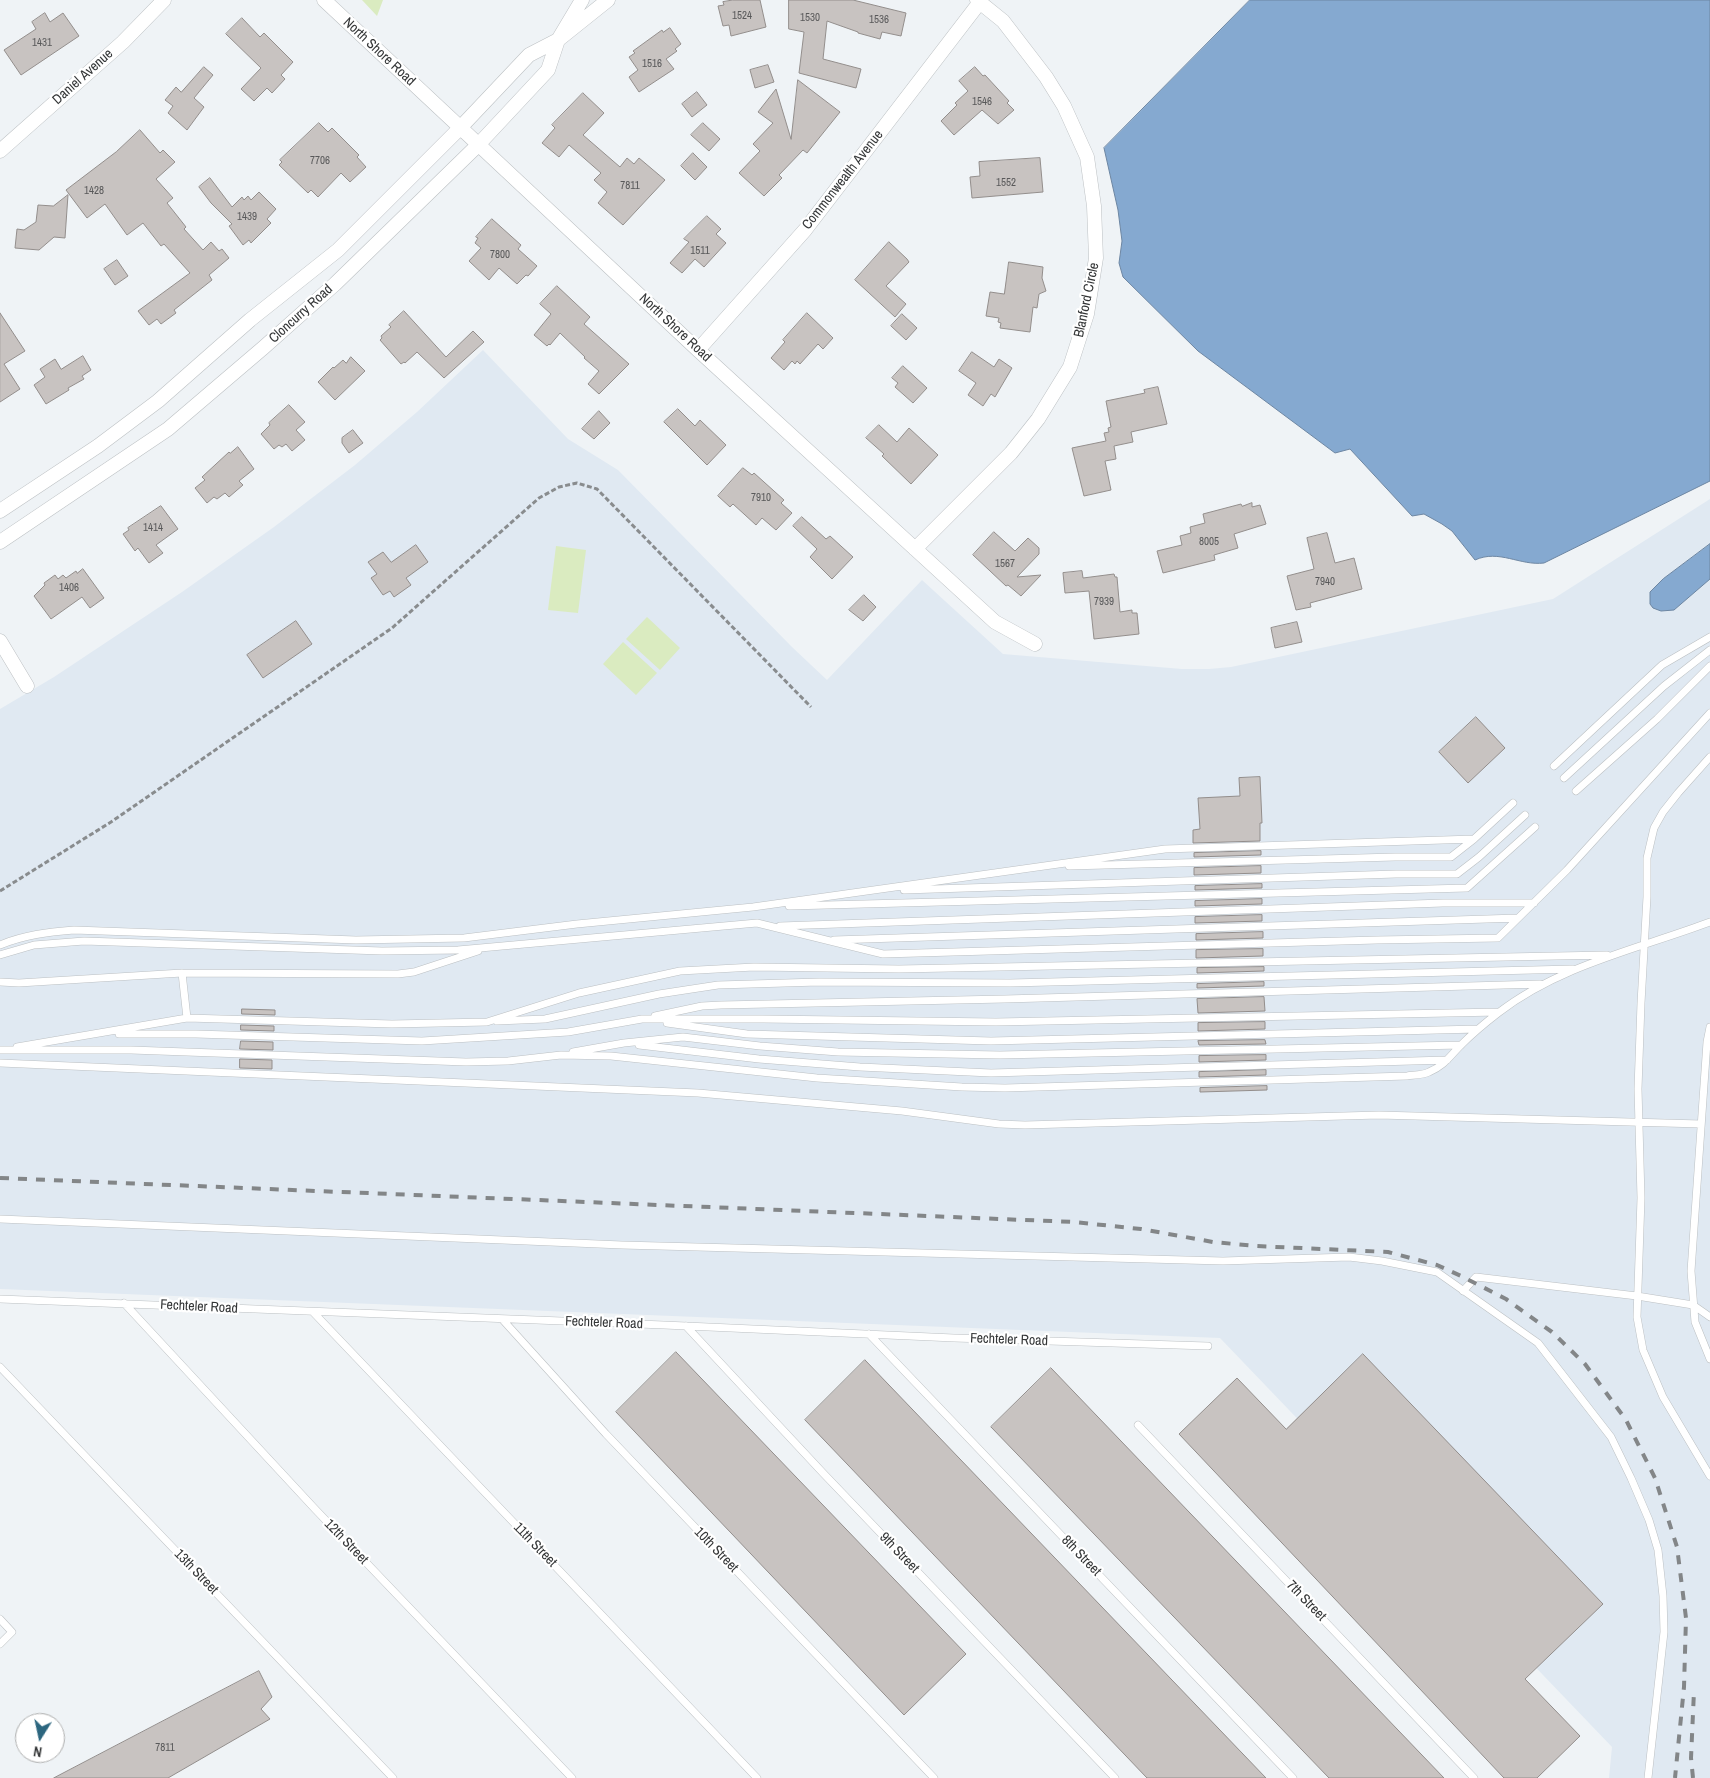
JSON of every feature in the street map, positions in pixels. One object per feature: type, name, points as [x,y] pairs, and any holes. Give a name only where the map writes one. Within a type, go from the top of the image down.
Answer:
[{"type":"street","name":"Daniel Avenue","points":[[0,150],[123,42],[164,0]]},
{"type":"street","name":"North Shore Road","points":[[324,0],[698,350],[995,622],[1035,644]]},
{"type":"street","name":"Cloncurry Road","points":[[0,542],[168,429],[335,284],[478,145],[548,70],[558,40],[582,0]]},
{"type":"street","points":[[558,40],[608,0]]},
{"type":"street","name":"Commonwealth Avenue","points":[[698,350],[806,230],[979,1]]},
{"type":"street","name":"Blanford Circle","points":[[915,549],[1011,453],[1038,418],[1070,367],[1087,314],[1096,258],[1094,206],[1087,157],[1068,114],[1046,77],[1003,21],[979,1]]},
{"type":"street","name":"Cloncurry Road","points":[[0,511],[98,446],[158,401],[250,320],[338,250],[460,128],[529,55],[558,40]]},
{"type":"street","points":[[0,641],[27,686]]},
{"type":"lane","points":[[1554,766],[1662,665],[1710,637]]},
{"type":"lane","points":[[1564,778],[1664,686],[1710,650]]},
{"type":"lane","points":[[1576,791],[1657,719],[1710,666]]},
{"type":"lane","points":[[0,955],[34,945],[84,941],[382,952],[487,948],[756,923],[883,954],[1498,938],[1567,870],[1710,713]]},
{"type":"lane","points":[[1710,757],[1678,793],[1654,828],[1647,858],[1640,1004],[1638,1121],[1641,1210],[1637,1296],[1637,1317],[1644,1350],[1663,1397],[1710,1476]]},
{"type":"lane","points":[[1036,867],[1395,857],[1451,858],[1513,803]]},
{"type":"lane","points":[[869,891],[1396,874],[1457,874],[1479,857],[1525,815]]},
{"type":"lane","points":[[753,907],[1467,888],[1535,827]]},
{"type":"lane","points":[[0,945],[28,936],[74,930],[356,940],[464,938],[577,924],[753,907],[1165,849],[1474,839]]},
{"type":"lane","points":[[771,927],[1443,904],[1534,903]]},
{"type":"lane","points":[[826,940],[1518,918]]},
{"type":"lane","points":[[561,1055],[611,1056],[817,1078],[962,1087],[1005,1088],[1407,1076],[1428,1073],[1448,1060],[1478,1029],[1541,984],[1612,955],[1710,922]]},
{"type":"lane","points":[[0,982],[19,983],[182,973],[398,974],[414,972],[487,948]]},
{"type":"lane","points":[[487,1022],[579,993],[680,971],[754,968],[899,969],[1612,955]]},
{"type":"lane","points":[[0,1050],[188,1018],[392,1024],[545,1019],[659,994],[718,985],[819,982],[1010,983],[1576,969]]},
{"type":"lane","points":[[182,973],[188,1018]]},
{"type":"lane","points":[[100,1034],[196,1034],[422,1041],[568,1032],[702,1006],[721,1005],[1541,984]]},
{"type":"lane","points":[[642,1019],[996,1022],[1500,1012]]},
{"type":"lane","points":[[642,1019],[747,1034],[991,1041],[1478,1029]]},
{"type":"lane","points":[[1710,1026],[1707,1042],[1707,1094],[1701,1124],[1691,1258],[1691,1289],[1695,1322],[1710,1359]]},
{"type":"lane","points":[[0,1050],[131,1050],[466,1062],[508,1061],[561,1055],[624,1043],[683,1037],[760,1046],[838,1052],[1000,1055],[1460,1046]]},
{"type":"lane","points":[[624,1043],[768,1060],[860,1067],[991,1073],[1448,1060]]},
{"type":"lane","points":[[0,1063],[698,1093],[902,1111],[1025,1126],[1379,1115],[1701,1124]]},
{"type":"lane","points":[[0,1219],[622,1245],[1223,1261],[1349,1257],[1382,1260],[1437,1272],[1538,1343],[1611,1437],[1649,1520],[1658,1550],[1663,1596],[1664,1632],[1648,1778]]},
{"type":"lane","points":[[1463,1291],[1476,1277],[1693,1304],[1710,1317]]},
{"type":"lane","name":"Fechteler Road","points":[[0,1299],[1208,1346]]},
{"type":"lane","name":"12th Street","points":[[124,1303],[315,1510],[572,1778]]},
{"type":"lane","name":"11th Street","points":[[313,1312],[758,1778]]},
{"type":"lane","name":"10th Street","points":[[502,1319],[606,1434],[934,1778]]},
{"type":"lane","name":"9th Street","points":[[686,1326],[822,1473],[1115,1778]]},
{"type":"lane","name":"8th Street","points":[[869,1334],[1293,1778]]},
{"type":"lane","name":"13th Street","points":[[0,1366],[392,1778]]},
{"type":"lane","name":"7th Street","points":[[1138,1425],[1474,1778]]},
{"type":"lane","points":[[0,1619],[12,1632],[0,1644]]},
{"type":"path","points":[[0,891],[111,822],[392,628],[539,498],[559,487],[577,483],[597,489],[811,707]]},
{"type":"shaded area","points":[[483,350],[568,439],[618,470],[792,647],[827,680],[922,580],[1003,654],[1182,669],[1231,667],[1553,599],[1710,499],[1710,1778],[1609,1778],[1612,1747],[1220,1338],[0,1289],[0,709],[54,677],[182,592],[274,527],[355,465],[417,412]]},
{"type":"green space","points":[[362,0],[383,0],[377,16]]},
{"type":"green space","points":[[556,546],[586,550],[578,613],[548,610]]},
{"type":"green space","points":[[647,617],[680,648],[660,670],[626,639]]},
{"type":"green space","points":[[623,642],[657,673],[636,695],[603,664]]},
{"type":"water","points":[[1250,0],[1710,0],[1710,481],[1544,563],[1493,556],[1475,560],[1452,531],[1442,524],[1424,514],[1412,516],[1350,449],[1335,453],[1198,351],[1123,277],[1119,263],[1122,241],[1118,210],[1104,148]]},
{"type":"water","points":[[1710,544],[1710,579],[1674,610],[1661,611],[1653,608],[1650,604],[1650,592],[1663,579]]},
{"type":"building","points":[[760,0],[766,27],[731,36],[729,25],[723,26],[718,6],[724,5],[723,2]]},
{"type":"building","points":[[789,0],[853,0],[906,13],[901,36],[882,32],[880,39],[827,21],[823,59],[861,69],[856,88],[799,73],[804,32],[789,29]]},
{"type":"building","points":[[45,13],[50,22],[63,13],[79,36],[21,75],[4,50],[36,29],[32,22]]},
{"type":"building","points":[[242,18],[260,37],[264,33],[293,62],[281,75],[285,79],[272,93],[267,88],[254,101],[241,89],[261,68],[226,34]]},
{"type":"building","points":[[670,28],[681,44],[675,49],[677,51],[666,59],[674,69],[639,92],[629,77],[638,70],[629,57],[635,53],[633,51],[662,30],[663,32]]},
{"type":"building","points":[[768,65],[774,82],[755,88],[750,70]]},
{"type":"building","points":[[204,67],[213,75],[194,98],[204,107],[187,130],[168,113],[173,106],[165,100],[176,87],[181,92]]},
{"type":"building","points":[[975,67],[1009,101],[1007,103],[1014,110],[998,124],[982,110],[954,135],[941,121],[957,105],[955,103],[968,91],[959,81]]},
{"type":"building","points":[[798,80],[840,112],[807,153],[803,150],[779,175],[782,178],[764,196],[739,173],[760,151],[753,144],[773,123],[758,112],[776,89],[791,139]]},
{"type":"building","points":[[697,92],[707,105],[692,117],[682,104]]},
{"type":"building","points":[[583,93],[604,113],[583,135],[620,167],[627,158],[634,164],[639,158],[665,180],[623,225],[598,203],[607,192],[594,180],[601,173],[569,145],[559,157],[542,143],[555,128],[552,125]]},
{"type":"building","points":[[319,123],[328,132],[332,128],[359,155],[357,157],[366,167],[350,182],[341,173],[318,197],[311,190],[308,193],[279,165],[282,162],[280,160]]},
{"type":"building","points":[[703,123],[720,139],[709,151],[691,135]]},
{"type":"building","points":[[140,130],[160,153],[163,150],[175,162],[156,179],[173,198],[167,203],[186,227],[184,229],[203,250],[211,242],[219,251],[222,249],[229,258],[209,275],[212,280],[174,310],[176,313],[161,324],[157,319],[149,325],[138,311],[190,273],[164,244],[161,246],[143,223],[127,235],[105,204],[87,218],[66,190],[116,152]]},
{"type":"building","points":[[693,153],[707,167],[695,180],[681,166]]},
{"type":"building","points":[[1040,158],[1043,192],[972,198],[970,177],[980,176],[979,162]]},
{"type":"building","points":[[210,178],[232,207],[242,197],[244,200],[248,196],[251,200],[259,192],[276,209],[267,219],[271,223],[251,243],[249,240],[243,245],[229,226],[232,224],[211,203],[199,187]]},
{"type":"building","points":[[68,195],[65,238],[54,237],[39,250],[15,248],[17,229],[24,230],[36,222],[38,205],[53,206]]},
{"type":"building","points":[[707,216],[721,229],[716,234],[726,243],[704,267],[695,259],[682,273],[670,263],[689,242],[684,239]]},
{"type":"building","points":[[492,219],[521,245],[518,249],[537,266],[517,284],[499,268],[489,280],[469,261],[481,248],[475,243],[478,238],[476,237]]},
{"type":"building","points":[[889,242],[909,262],[886,286],[906,304],[895,317],[855,280]]},
{"type":"building","points":[[117,260],[128,276],[115,285],[104,269]]},
{"type":"building","points":[[1009,262],[1043,267],[1042,278],[1046,291],[1039,294],[1037,308],[1033,307],[1030,332],[1000,328],[999,318],[986,316],[990,292],[1004,294]]},
{"type":"building","points":[[557,286],[590,317],[584,324],[629,364],[599,394],[588,384],[599,371],[560,333],[547,346],[534,335],[551,314],[540,304]]},
{"type":"building","points":[[404,311],[446,357],[473,331],[484,342],[444,378],[417,352],[405,363],[401,364],[380,340],[381,336],[391,327],[389,325]]},
{"type":"building","points":[[0,313],[25,351],[4,364],[20,389],[0,402]]},
{"type":"building","points":[[807,313],[833,338],[823,349],[818,344],[800,364],[797,361],[795,364],[792,361],[784,370],[771,358],[785,342],[783,340]]},
{"type":"building","points":[[902,314],[917,328],[906,340],[891,326]]},
{"type":"building","points":[[972,352],[994,367],[999,359],[1012,368],[995,397],[991,394],[983,406],[968,395],[976,383],[959,371]]},
{"type":"building","points":[[83,356],[91,370],[82,376],[84,379],[46,404],[34,385],[45,377],[40,369],[55,359],[61,369]]},
{"type":"building","points":[[351,357],[365,371],[335,400],[318,382],[333,367],[343,360],[346,363]]},
{"type":"building","points":[[903,366],[927,388],[913,403],[895,387],[898,383],[892,378]]},
{"type":"building","points":[[1158,387],[1167,424],[1131,432],[1133,442],[1114,446],[1116,459],[1105,461],[1111,490],[1084,496],[1072,448],[1106,441],[1104,433],[1109,432],[1108,428],[1111,427],[1106,401],[1145,393],[1144,390]]},
{"type":"building","points":[[289,405],[305,422],[296,430],[305,440],[292,451],[286,444],[282,447],[279,445],[274,449],[261,434],[270,425],[269,423]]},
{"type":"building","points":[[678,409],[695,426],[700,420],[726,445],[707,465],[664,422]]},
{"type":"building","points":[[599,411],[610,423],[594,439],[582,429]]},
{"type":"building","points":[[879,425],[897,442],[909,428],[938,455],[911,484],[882,456],[884,454],[866,438]]},
{"type":"building","points":[[353,430],[363,443],[349,453],[342,443],[342,438]]},
{"type":"building","points":[[238,447],[254,469],[239,481],[243,485],[229,497],[225,493],[217,499],[214,497],[207,503],[195,488],[205,480],[202,477],[229,452]]},
{"type":"building","points":[[743,468],[752,475],[754,473],[784,500],[781,503],[792,513],[776,530],[762,518],[756,525],[733,504],[730,507],[718,496]]},
{"type":"building","points":[[1252,503],[1252,507],[1260,505],[1266,524],[1234,534],[1238,548],[1214,555],[1215,560],[1163,573],[1157,551],[1182,545],[1180,536],[1191,533],[1190,527],[1205,523],[1203,514]]},
{"type":"building","points":[[161,506],[178,529],[156,545],[163,553],[149,563],[138,548],[135,551],[123,534],[129,530],[128,528]]},
{"type":"building","points":[[802,517],[826,539],[830,536],[853,557],[832,579],[810,557],[817,549],[793,526]]},
{"type":"building","points":[[994,532],[1015,551],[1028,538],[1039,548],[1039,554],[1017,577],[1041,575],[1021,596],[1008,585],[1006,586],[973,555]]},
{"type":"building","points":[[1327,533],[1335,563],[1354,558],[1362,589],[1310,603],[1311,607],[1296,610],[1287,576],[1314,569],[1307,538]]},
{"type":"building","points":[[416,545],[428,562],[406,578],[411,585],[394,597],[390,591],[383,595],[371,578],[377,574],[368,562],[383,552],[391,562]]},
{"type":"building","points":[[83,569],[104,598],[90,608],[82,597],[51,619],[34,596],[45,585],[44,583],[55,575],[58,579],[63,575],[66,578],[76,571],[77,573]]},
{"type":"building","points":[[1082,571],[1083,578],[1114,574],[1117,577],[1120,612],[1132,610],[1132,613],[1137,613],[1139,634],[1094,639],[1089,591],[1065,593],[1063,573]]},
{"type":"building","points":[[864,595],[876,607],[863,621],[849,610]]},
{"type":"building","points":[[296,621],[312,644],[263,678],[247,655]]},
{"type":"building","points":[[1297,622],[1302,642],[1275,648],[1271,628]]},
{"type":"building","points":[[1476,717],[1505,748],[1468,783],[1439,752]]},
{"type":"building","points":[[1260,777],[1262,823],[1260,823],[1260,841],[1193,843],[1193,830],[1200,829],[1198,798],[1240,796],[1239,778]]},
{"type":"building","points":[[1261,851],[1261,855],[1194,857],[1194,853]]},
{"type":"building","points":[[1261,866],[1261,873],[1194,875],[1194,868]]},
{"type":"building","points":[[1262,884],[1262,888],[1195,890],[1195,886]]},
{"type":"building","points":[[1262,899],[1262,904],[1195,906],[1195,901]]},
{"type":"building","points":[[1262,915],[1262,921],[1195,923],[1195,917]]},
{"type":"building","points":[[1263,932],[1263,938],[1196,940],[1196,934]]},
{"type":"building","points":[[1263,949],[1263,956],[1196,958],[1196,950]]},
{"type":"building","points":[[1264,967],[1264,971],[1197,973],[1197,968]]},
{"type":"building","points":[[1264,982],[1264,986],[1197,988],[1197,984]]},
{"type":"building","points":[[1264,997],[1265,1011],[1198,1013],[1197,999]]},
{"type":"building","points":[[242,1009],[275,1010],[275,1015],[242,1014]]},
{"type":"building","points":[[1265,1022],[1265,1029],[1198,1031],[1198,1023]]},
{"type":"building","points":[[241,1025],[274,1026],[274,1031],[241,1030]]},
{"type":"building","points":[[1265,1040],[1266,1044],[1199,1045],[1198,1041]]},
{"type":"building","points":[[241,1041],[273,1042],[273,1050],[240,1049]]},
{"type":"building","points":[[1266,1055],[1266,1060],[1199,1062],[1199,1056]]},
{"type":"building","points":[[240,1059],[272,1060],[272,1069],[240,1068]]},
{"type":"building","points":[[1266,1070],[1266,1075],[1199,1077],[1199,1072]]},
{"type":"building","points":[[1267,1086],[1267,1090],[1200,1092],[1200,1088]]},
{"type":"building","points":[[676,1352],[966,1654],[904,1715],[616,1412]]},
{"type":"building","points":[[1363,1354],[1603,1604],[1525,1679],[1580,1736],[1537,1778],[1504,1778],[1179,1434],[1237,1378],[1286,1429]]},
{"type":"building","points":[[865,1360],[1266,1778],[1147,1778],[805,1420]]},
{"type":"building","points":[[1051,1368],[1444,1778],[1329,1778],[991,1427]]},
{"type":"building","points":[[259,1671],[272,1697],[261,1709],[270,1719],[168,1778],[54,1778]]},
{"type":"railway","points":[[0,1178],[1074,1222],[1141,1229],[1213,1242],[1256,1246],[1388,1252],[1437,1265],[1506,1299],[1552,1332],[1585,1364],[1626,1420],[1655,1478],[1677,1547],[1686,1618],[1684,1687],[1675,1778]]},
{"type":"railway","points":[[1693,1778],[1691,1758],[1694,1691]]}]
